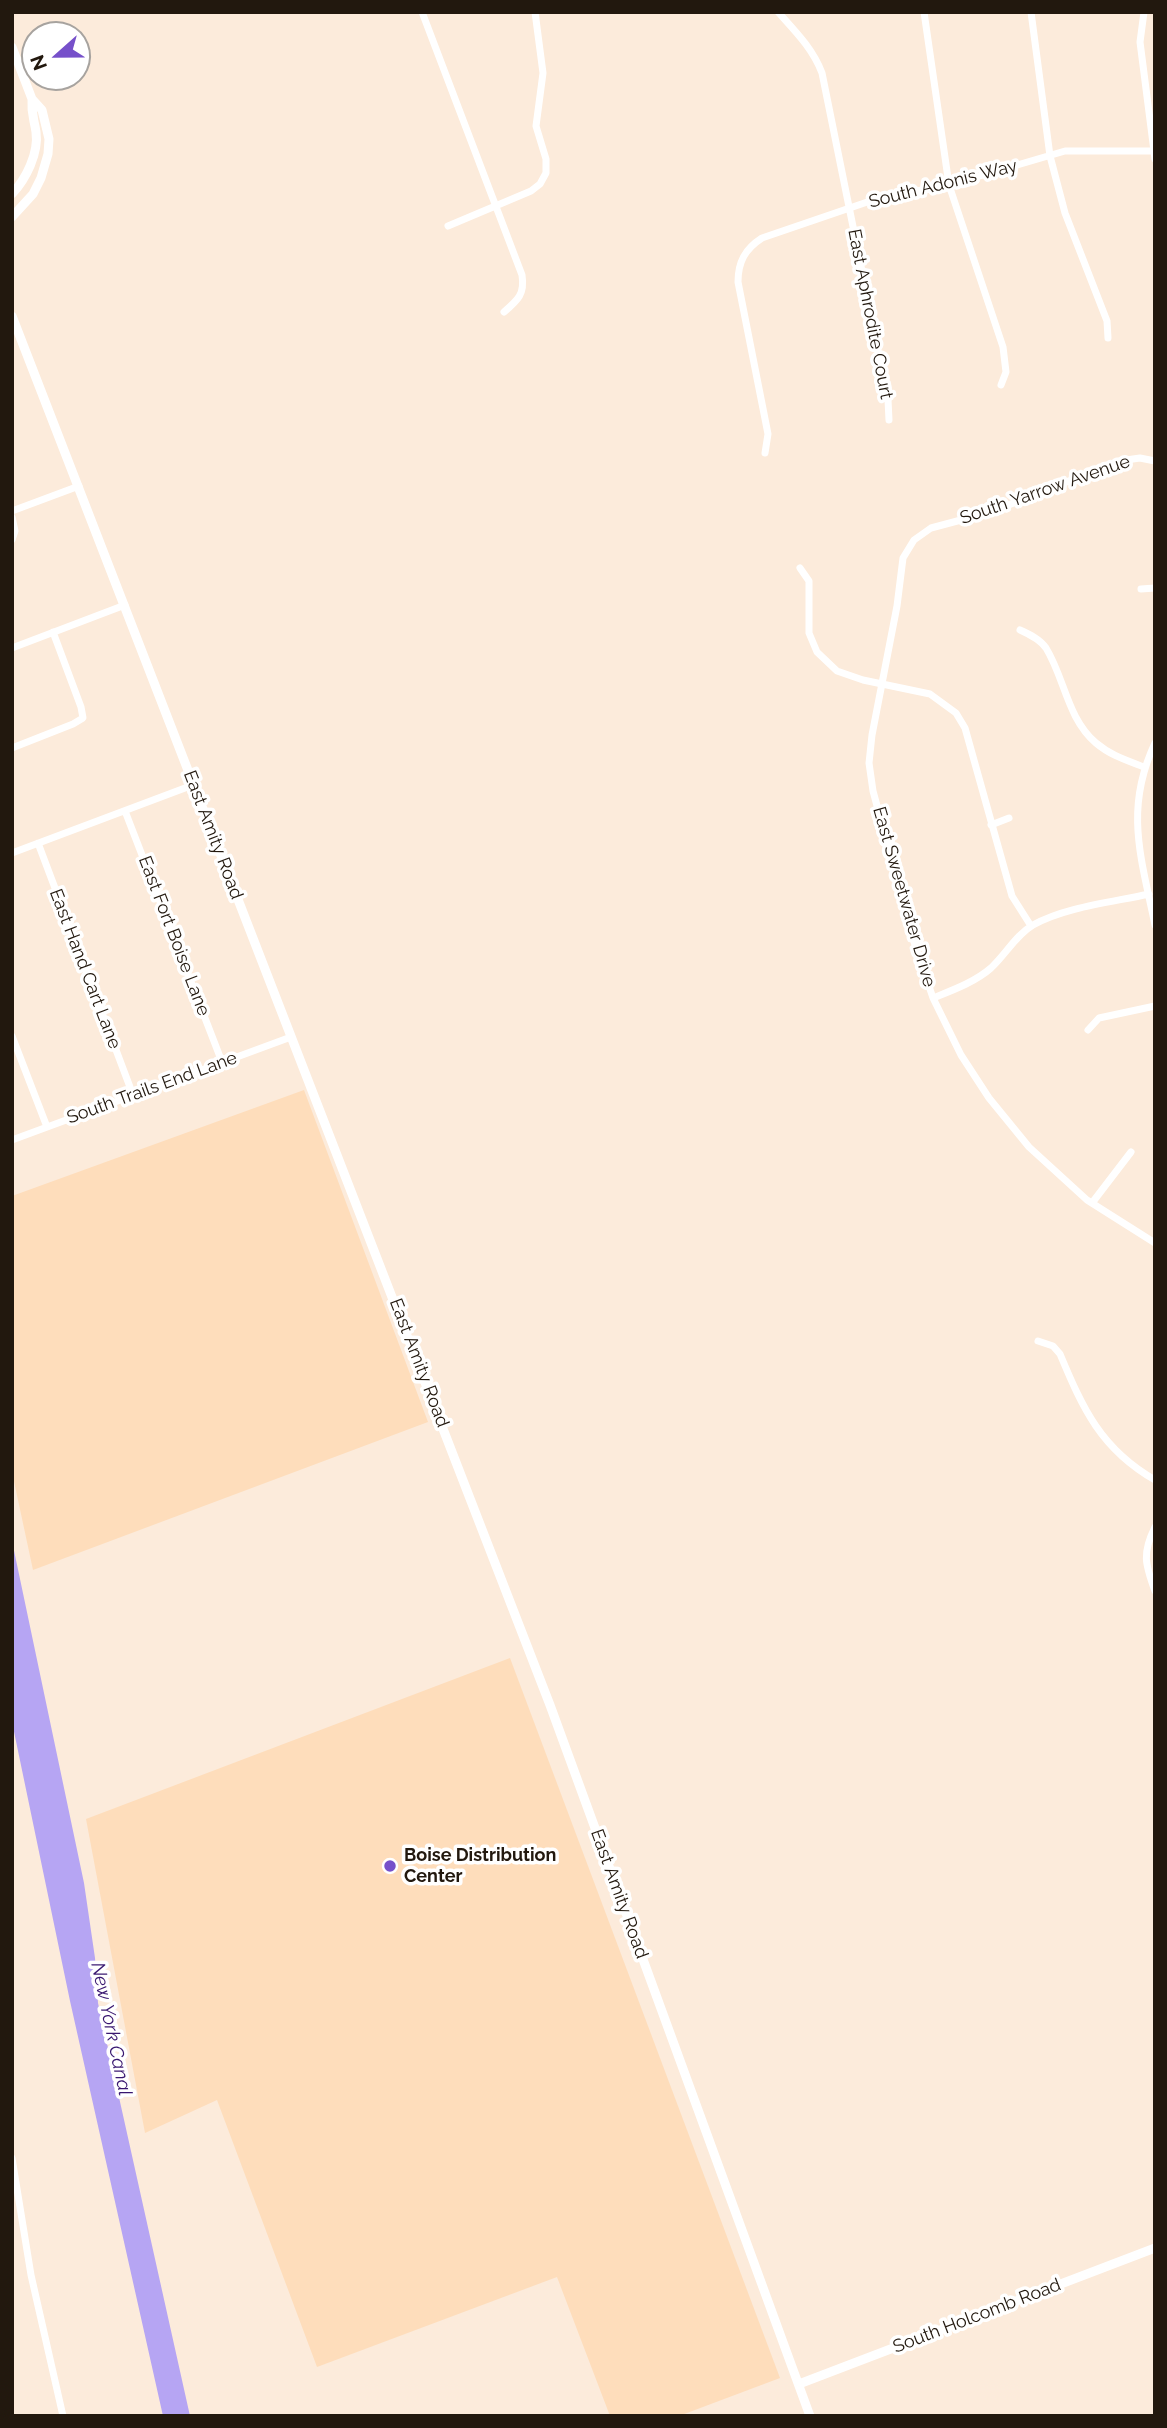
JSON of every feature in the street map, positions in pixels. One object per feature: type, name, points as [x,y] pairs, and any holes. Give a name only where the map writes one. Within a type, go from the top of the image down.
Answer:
[{"type":"street","points":[[422,12],[522,275],[524,286],[521,297],[504,312]]},
{"type":"street","points":[[448,226],[531,191],[540,184],[546,173],[546,159],[536,125],[543,73],[535,12]]},
{"type":"street","name":"East Aphrodite Court","points":[[778,12],[817,58],[822,73],[888,400],[889,420]]},
{"type":"street","points":[[924,12],[949,186],[1003,347],[1006,372],[1001,385]]},
{"type":"street","points":[[1031,12],[1050,156],[1065,213],[1107,321],[1108,338]]},
{"type":"street","points":[[1144,12],[1140,42],[1154,154]]},
{"type":"street","points":[[12,47],[32,99],[42,110],[49,139],[41,178],[33,194],[12,217]]},
{"type":"street","points":[[12,194],[20,186],[29,169],[35,145],[32,99]]},
{"type":"street","name":"South Adonis Way","points":[[765,453],[768,434],[738,282],[738,269],[743,256],[752,245],[762,238],[879,198],[949,186],[1065,151],[1154,154]]},
{"type":"street","name":"East Amity Road","points":[[12,316],[550,1705],[810,2416]]},
{"type":"street","name":"South Yarrow Avenue","points":[[914,540],[931,528],[991,512],[1119,461],[1140,458],[1155,461]]},
{"type":"street","points":[[12,510],[79,486]]},
{"type":"street","points":[[12,517],[15,531],[13,539]]},
{"type":"street","name":"East Sweetwater Drive","points":[[914,540],[903,558],[869,763],[873,791],[914,942],[933,998],[961,1055],[989,1098],[1029,1147],[1092,1203],[1155,1243]]},
{"type":"street","points":[[800,568],[809,581],[809,633],[817,652],[837,671],[930,694],[956,713],[964,728],[1012,896],[1031,926]]},
{"type":"street","points":[[1141,589],[1155,588]]},
{"type":"street","points":[[12,648],[125,605]]},
{"type":"street","points":[[1020,630],[1038,639],[1046,647],[1071,708],[1089,736],[1111,754],[1144,767]]},
{"type":"street","points":[[12,748],[83,718],[82,707],[53,632]]},
{"type":"street","points":[[1155,743],[1144,767],[1136,828],[1155,925]]},
{"type":"street","points":[[12,853],[193,785]]},
{"type":"street","name":"East Fort Boise Lane","points":[[125,811],[222,1062]]},
{"type":"street","points":[[991,825],[1009,818]]},
{"type":"street","name":"East Hand Cart Lane","points":[[38,844],[133,1095]]},
{"type":"street","points":[[933,998],[977,978],[992,967],[1031,926],[1055,915],[1149,894]]},
{"type":"street","points":[[1088,1030],[1100,1018],[1155,1006]]},
{"type":"street","points":[[12,1036],[47,1127]]},
{"type":"street","name":"South Trails End Lane","points":[[12,1140],[291,1037]]},
{"type":"street","points":[[1092,1203],[1131,1152]]},
{"type":"street","points":[[1038,1341],[1054,1346],[1060,1354],[1081,1403],[1107,1443],[1133,1467],[1155,1480]]},
{"type":"street","points":[[1155,1527],[1145,1553],[1155,1591]]},
{"type":"street","points":[[12,2158],[16,2217],[63,2416]]},
{"type":"street","name":"South Holcomb Road","points":[[799,2384],[1155,2248]]},
{"type":"shaded area","points":[[304,1090],[428,1422],[33,1570],[12,1472],[12,1196]]},
{"type":"shaded area","points":[[12,1541],[84,1883],[95,1958],[98,2003],[190,2416],[163,2416],[70,2001],[12,1722]]},
{"type":"shaded area","points":[[510,1658],[780,2378],[679,2416],[610,2416],[557,2277],[317,2367],[217,2100],[145,2133],[86,1819]]},
{"type":"place","name":"Boise Distribution Center","points":[[390,1866]]},
{"type":"water label","name":"New York Canal","points":[[111,2029]]}]
